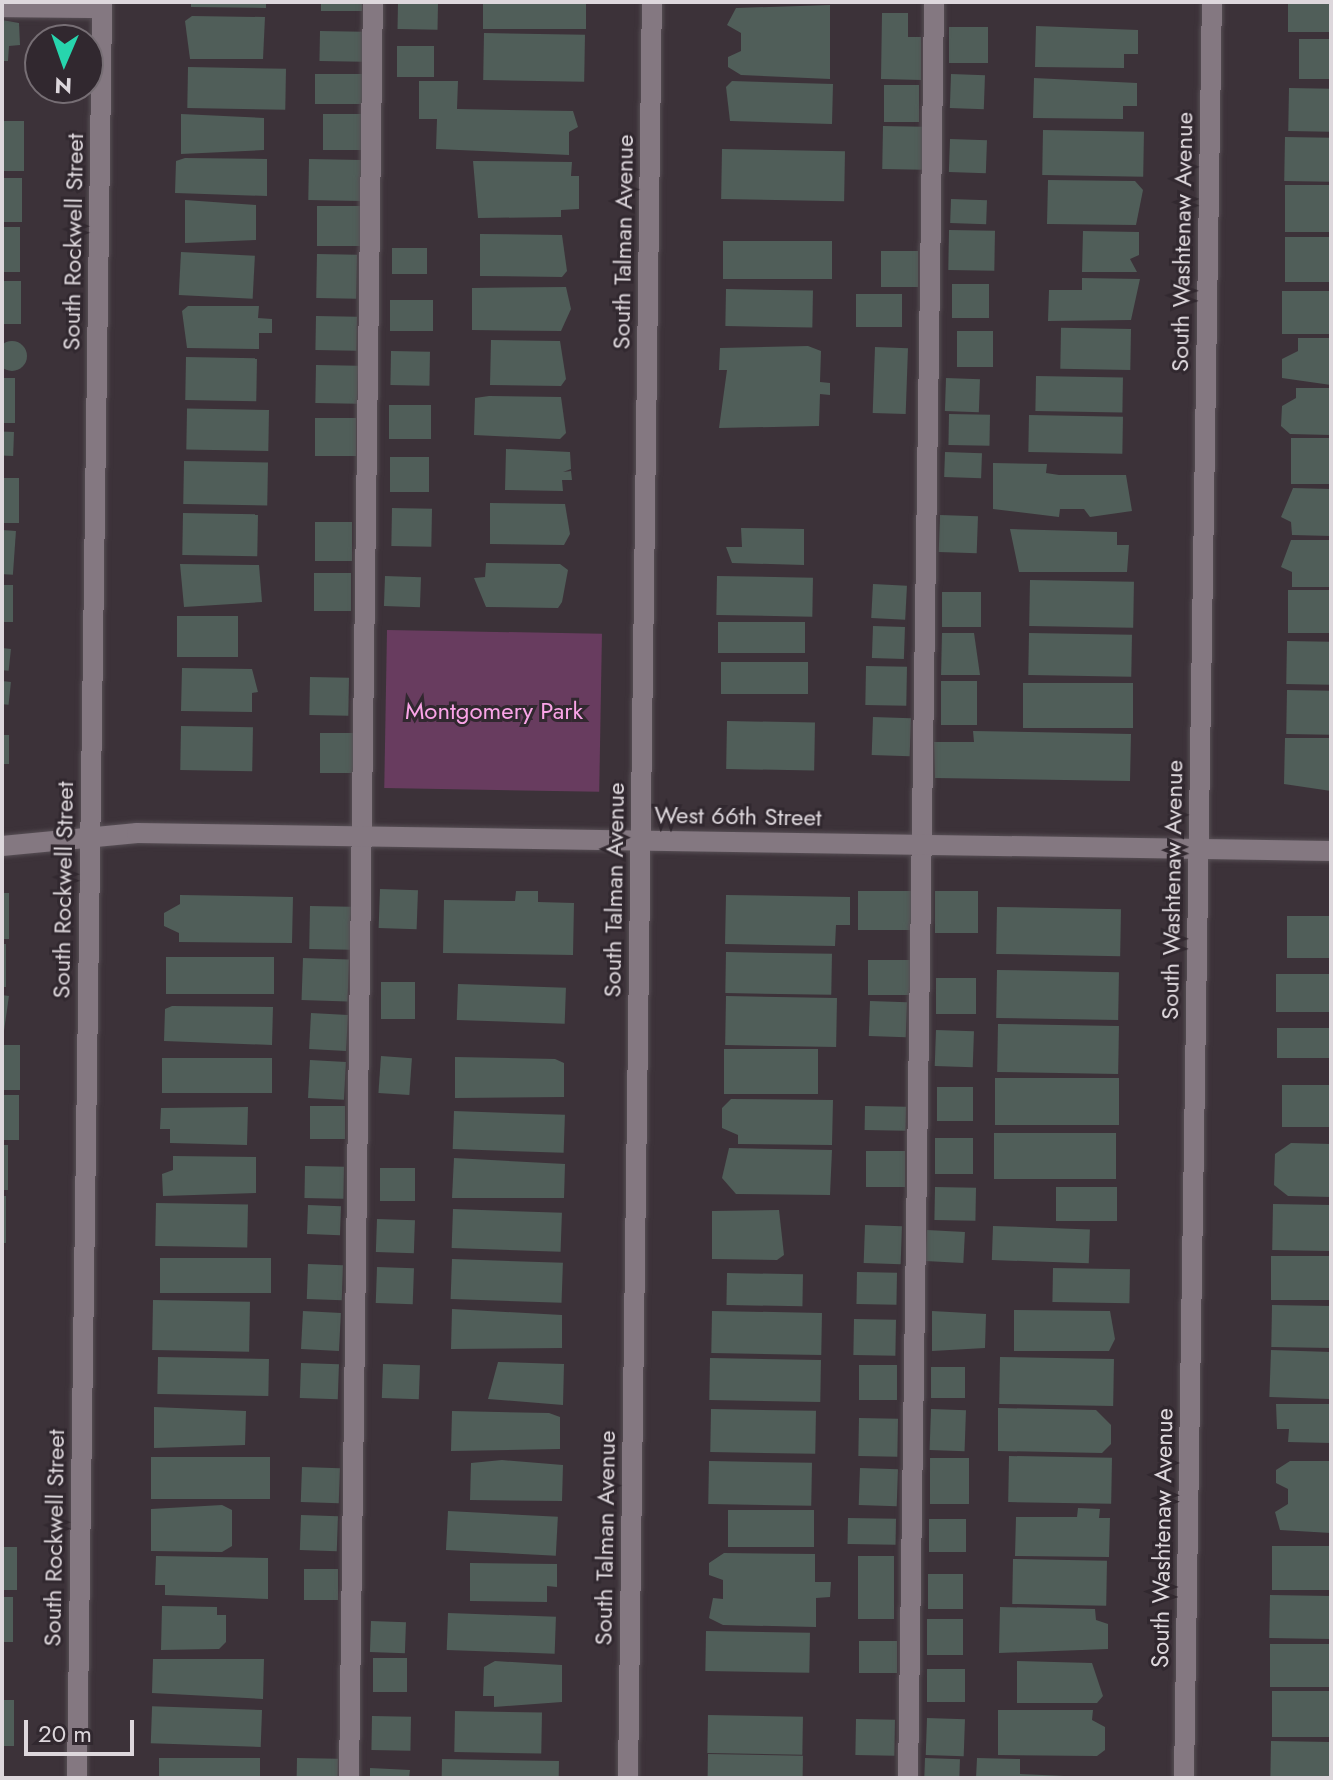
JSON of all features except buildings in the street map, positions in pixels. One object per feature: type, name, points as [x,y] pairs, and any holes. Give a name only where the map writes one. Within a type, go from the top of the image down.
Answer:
[{"type":"street","points":[[349,1778],[373,2]]},
{"type":"street","name":"South Talman Avenue","points":[[628,1778],[652,2]]},
{"type":"street","points":[[908,1778],[934,2]]},
{"type":"street","name":"South Washtenaw Avenue","points":[[1184,1778],[1212,2]]},
{"type":"street","points":[[2,7],[102,5]]},
{"type":"street","name":"South Rockwell Street","points":[[77,1778],[102,5]]},
{"type":"street","name":"West 66th Street","points":[[2,846],[90,840],[137,833],[1331,851]]},
{"type":"green space","name":"Montgomery Park","points":[[387,630],[602,634],[599,792],[384,788]]}]
